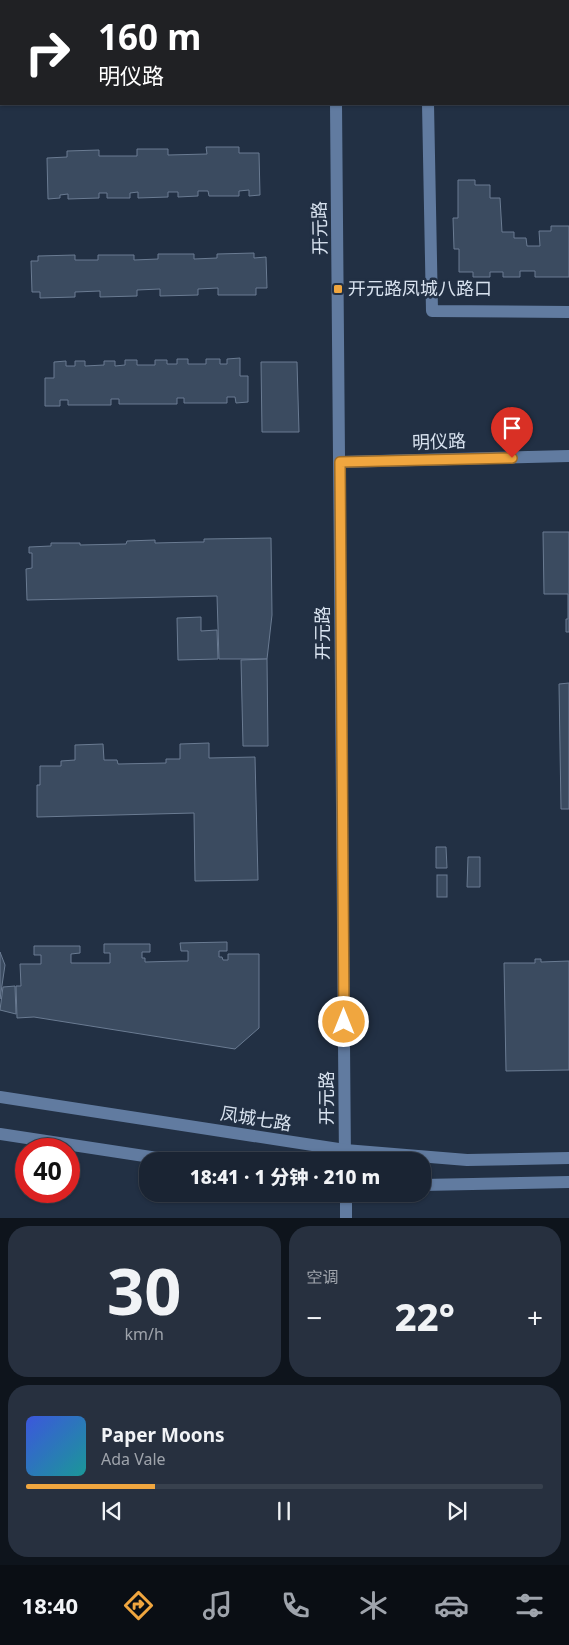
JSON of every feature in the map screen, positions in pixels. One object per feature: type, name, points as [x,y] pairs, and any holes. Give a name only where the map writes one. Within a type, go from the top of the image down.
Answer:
[{"type":"street","name":"开元路","points":[[336,105],[345,1152]]},
{"type":"street","points":[[428,105],[432,311],[569,312]]},
{"type":"street","name":"明仪路","points":[[340,462],[569,456]]},
{"type":"street","name":"凤城七路","points":[[0,1097],[322,1152]]},
{"type":"street","points":[[0,1134],[139,1155]]},
{"type":"street","name":"凤城七路","points":[[431,1159],[569,1158]]},
{"type":"street","points":[[431,1185],[569,1182]]},
{"type":"street","points":[[346,1202],[346,1218]]},
{"type":"building","points":[[206,147],[239,147],[239,153],[259,153],[260,195],[249,196],[249,190],[239,191],[239,196],[209,196],[208,191],[198,191],[198,196],[178,197],[178,192],[168,192],[168,197],[138,198],[138,192],[130,193],[130,198],[107,198],[107,193],[99,193],[99,198],[68,199],[68,194],[60,195],[60,198],[48,199],[47,158],[67,157],[67,151],[99,150],[99,156],[137,156],[137,149],[168,149],[168,155],[207,154]]},
{"type":"building","points":[[458,180],[475,180],[475,185],[490,185],[490,198],[500,198],[502,232],[514,232],[514,238],[526,238],[527,246],[540,246],[539,231],[551,231],[551,226],[569,226],[569,277],[535,277],[535,271],[520,271],[520,277],[503,277],[503,272],[490,272],[490,277],[473,277],[473,272],[459,272],[459,249],[454,249],[453,218],[458,218]]},
{"type":"building","points":[[254,253],[254,258],[266,257],[267,288],[256,288],[256,295],[218,295],[218,288],[198,289],[198,295],[160,296],[160,289],[137,290],[137,296],[100,297],[100,291],[75,292],[75,297],[40,298],[40,292],[32,292],[31,261],[38,261],[38,256],[75,255],[75,260],[98,260],[98,255],[134,255],[134,260],[158,259],[158,254],[194,254],[194,259],[217,258],[217,254]]},
{"type":"building","points":[[240,358],[240,376],[248,376],[248,402],[236,403],[235,397],[227,397],[227,403],[184,403],[184,398],[177,398],[177,404],[119,404],[119,399],[111,399],[111,405],[68,405],[68,400],[60,400],[60,406],[45,406],[45,378],[54,378],[54,362],[66,361],[66,366],[75,366],[75,361],[85,361],[85,366],[104,365],[104,361],[115,361],[115,366],[125,365],[125,360],[137,360],[137,365],[155,365],[155,360],[167,360],[167,364],[177,364],[177,359],[188,359],[188,364],[206,364],[206,359],[220,359],[220,364],[227,364],[227,359]]},
{"type":"building","points":[[261,362],[297,362],[299,432],[262,432]]},
{"type":"building","points":[[543,532],[569,532],[569,632],[566,632],[568,594],[544,594]]},
{"type":"building","points":[[271,538],[272,615],[267,659],[219,659],[217,596],[27,600],[26,569],[32,568],[32,553],[29,553],[29,547],[51,546],[51,543],[80,543],[80,545],[126,544],[127,541],[155,540],[155,543],[204,542],[204,539]]},
{"type":"building","points":[[201,617],[201,631],[217,630],[218,659],[178,660],[177,618]]},
{"type":"building","points":[[267,659],[268,746],[243,746],[241,660]]},
{"type":"building","points":[[569,683],[569,809],[561,809],[559,684]]},
{"type":"building","points":[[209,743],[209,758],[255,757],[258,880],[195,881],[194,813],[37,817],[37,785],[40,785],[40,766],[61,766],[61,761],[75,760],[75,745],[103,744],[104,760],[117,760],[118,764],[166,763],[166,759],[180,759],[180,744]]},
{"type":"building","points":[[436,847],[446,847],[447,868],[436,868]]},
{"type":"building","points":[[468,857],[480,857],[480,887],[467,887]]},
{"type":"building","points":[[437,875],[447,875],[447,897],[437,897]]},
{"type":"building","points":[[227,942],[227,951],[219,951],[219,957],[222,957],[223,960],[228,960],[228,954],[259,954],[259,1028],[235,1049],[34,1017],[17,1018],[16,986],[21,986],[20,964],[41,964],[41,955],[34,955],[34,946],[80,946],[80,953],[71,954],[71,963],[110,963],[110,953],[104,953],[104,944],[150,944],[150,952],[142,952],[142,958],[145,958],[145,962],[188,961],[188,951],[181,951],[180,943]]},
{"type":"building","points":[[0,952],[5,965],[0,999]]},
{"type":"building","points":[[535,959],[541,959],[541,962],[569,961],[569,1070],[506,1071],[504,963],[535,963]]},
{"type":"building","points":[[15,986],[16,1014],[0,1010],[3,987]]},
{"type":"place","name":"开元路凤城八路口","points":[[338,289]]},
{"type":"route","points":[[344,1022],[340,462],[512,458]]}]
